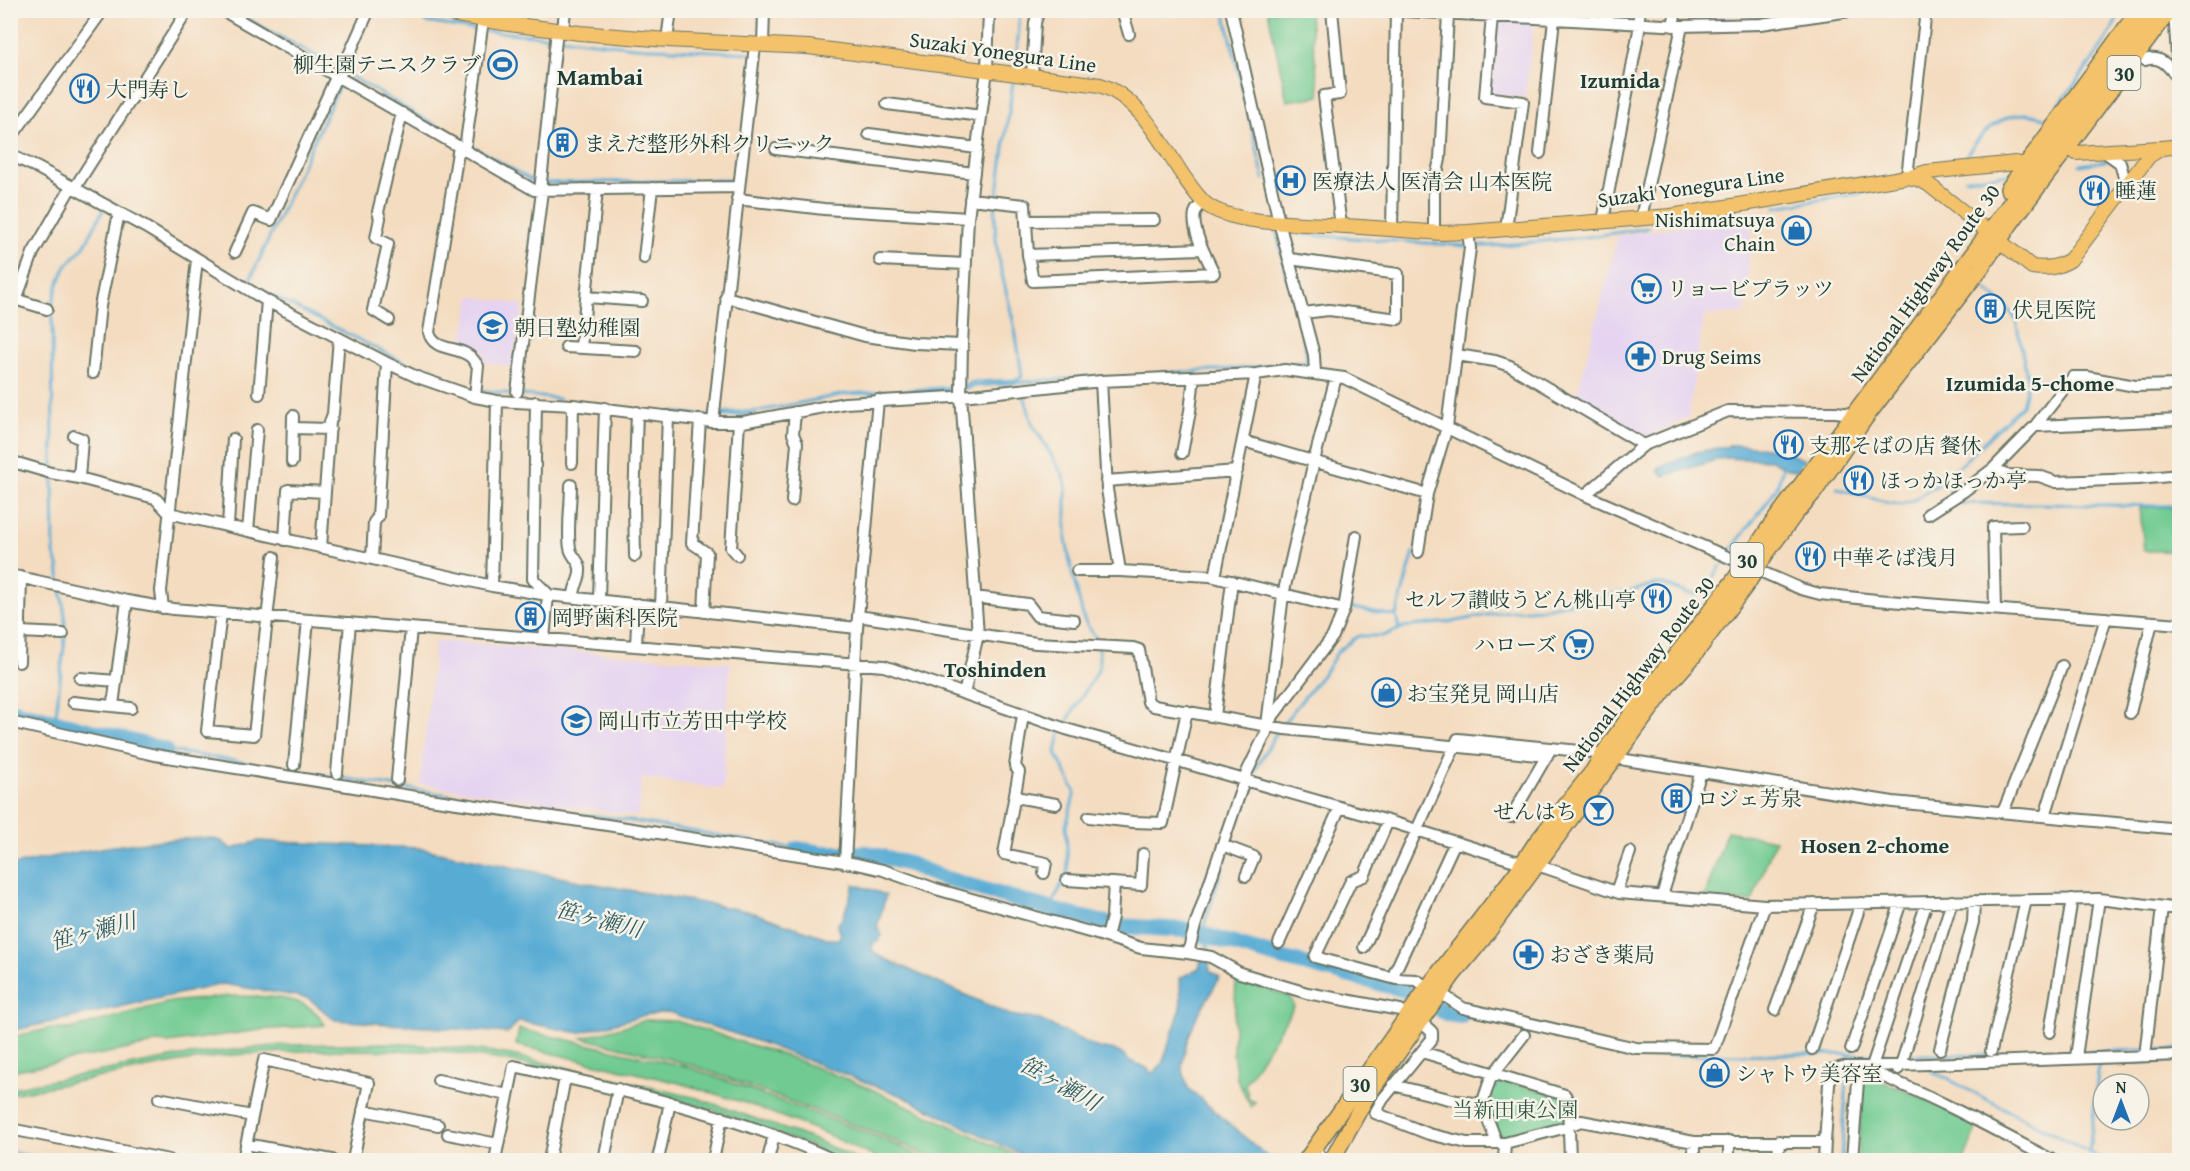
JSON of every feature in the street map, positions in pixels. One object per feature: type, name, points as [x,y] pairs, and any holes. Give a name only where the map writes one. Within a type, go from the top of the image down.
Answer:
[{"type":"highway","points":[[2139,10],[1992,210],[1994,236],[2023,223],[2145,60],[2174,13]]},
{"type":"highway","name":"National Highway Route 30","points":[[1332,1161],[1366,1098],[1432,993],[1482,940],[1529,864],[1609,756],[1750,567],[1815,491],[1861,415],[2073,131],[2154,10]]},
{"type":"highway","name":"National Highway Route 30","points":[[2073,131],[2174,13]]},
{"type":"highway","name":"National Highway Route 30","points":[[1315,1157],[1418,1014]]},
{"type":"main road","name":"Suzaki Yonegura Line","points":[[427,10],[482,26],[558,33],[808,47],[1100,85],[1114,89],[1126,98],[1144,118],[1203,201],[1220,213],[1280,227],[1341,226],[1434,232],[1469,241],[1506,229],[1702,211],[1927,172],[2016,163],[2025,165]]},
{"type":"main road","points":[[2076,153],[2180,146]]},
{"type":"main road","points":[[1908,177],[1928,184],[2032,267],[2045,269],[2057,267],[2070,260],[2126,184],[2149,156],[2162,148]]},
{"type":"street","points":[[10,139],[103,10]]},
{"type":"street","points":[[47,309],[13,299],[33,253],[188,10]]},
{"type":"street","points":[[222,10],[340,75],[534,190],[541,187],[597,190],[738,187]]},
{"type":"street","points":[[235,252],[254,213],[271,220],[369,10]]},
{"type":"street","points":[[517,392],[558,33],[565,10]]},
{"type":"street","points":[[667,40],[671,10]]},
{"type":"street","points":[[714,417],[738,187],[764,10]]},
{"type":"street","points":[[964,694],[978,635],[961,391],[962,345],[968,218],[987,70],[989,10]]},
{"type":"street","points":[[1032,76],[1035,23],[1039,10]]},
{"type":"street","points":[[1122,10],[1129,34]]},
{"type":"street","points":[[1231,10],[1280,227],[1314,355],[1315,373]]},
{"type":"street","points":[[1332,10],[1340,94],[1324,96],[1341,226]]},
{"type":"street","points":[[1613,22],[1615,10]]},
{"type":"street","points":[[1392,229],[1390,11],[1613,22],[1761,18],[1857,10]]},
{"type":"street","points":[[1908,177],[1926,10]]},
{"type":"street","points":[[2174,13],[2180,102]]},
{"type":"street","points":[[1434,232],[1434,187],[1440,159],[1448,14]]},
{"type":"street","points":[[1492,16],[1485,97],[1523,102],[1506,229]]},
{"type":"street","points":[[1540,153],[1554,20]]},
{"type":"street","points":[[1603,221],[1639,20]]},
{"type":"street","points":[[1641,218],[1676,21]]},
{"type":"street","points":[[475,392],[478,366],[468,354],[438,345],[430,339],[429,332],[482,26]]},
{"type":"street","points":[[2145,60],[2151,58],[2167,63],[2178,78]]},
{"type":"street","points":[[887,104],[981,116]]},
{"type":"street","points":[[389,320],[373,310],[388,244],[376,238],[380,218],[378,212],[402,113]]},
{"type":"street","points":[[869,134],[977,148]]},
{"type":"street","points":[[776,148],[974,173]]},
{"type":"street","points":[[2103,151],[2120,163],[2126,184]]},
{"type":"street","points":[[10,155],[75,186],[267,301],[387,363],[417,377],[475,392],[497,401],[573,405],[700,420],[714,417],[739,422],[845,403],[961,391],[1023,389],[1101,381],[1256,374],[1285,370],[1315,373],[1344,378],[1585,495],[1782,582],[1820,594],[2180,624]]},
{"type":"street","points":[[644,258],[652,188]]},
{"type":"street","points":[[581,347],[597,190]]},
{"type":"street","points":[[737,199],[824,209],[968,218]]},
{"type":"street","points":[[970,199],[1024,205],[1028,255],[1033,282],[1214,273],[1202,249],[1195,223],[1195,212],[1203,201]]},
{"type":"street","points":[[93,373],[100,306],[119,213]]},
{"type":"street","points":[[1026,221],[1154,220]]},
{"type":"street","points":[[1418,552],[1427,494],[1447,427],[1469,241]]},
{"type":"street","points":[[1028,255],[1202,249]]},
{"type":"street","points":[[164,608],[161,591],[197,259]]},
{"type":"street","points":[[1290,259],[1398,274],[1398,319],[1329,310],[1303,313]]},
{"type":"street","points":[[880,260],[966,264]]},
{"type":"street","points":[[587,297],[642,301]]},
{"type":"street","points":[[726,297],[865,336],[915,343],[962,345]]},
{"type":"street","points":[[259,394],[267,301]]},
{"type":"street","points":[[321,548],[339,338]]},
{"type":"street","points":[[566,346],[636,351]]},
{"type":"street","points":[[1457,355],[1495,361],[1510,366],[1644,446]]},
{"type":"street","points":[[372,559],[374,522],[378,517],[387,363]]},
{"type":"street","points":[[1215,575],[1256,374]]},
{"type":"street","points":[[1182,453],[1191,411],[1194,377]]},
{"type":"street","points":[[1276,726],[1283,592],[1336,377]]},
{"type":"street","points":[[1928,514],[1994,468],[2035,426],[2073,377],[2087,377],[2135,386],[2180,385]]},
{"type":"street","points":[[1101,381],[1106,481],[1120,568]]},
{"type":"street","points":[[845,857],[855,663],[878,400]]},
{"type":"street","points":[[492,586],[497,401]]},
{"type":"street","points":[[536,402],[533,579],[549,595]]},
{"type":"street","points":[[572,463],[573,405]]},
{"type":"street","points":[[599,599],[605,408]]},
{"type":"street","points":[[1585,495],[1644,446],[1728,411],[1861,415]]},
{"type":"street","points":[[635,556],[637,412]]},
{"type":"street","points":[[792,501],[797,443],[793,435],[795,412]]},
{"type":"street","points":[[292,462],[293,416]]},
{"type":"street","points":[[661,607],[668,416]]},
{"type":"street","points":[[700,420],[692,543],[707,553],[704,612]]},
{"type":"street","points":[[2035,426],[2180,420]]},
{"type":"street","points":[[737,555],[731,548],[739,422]]},
{"type":"street","points":[[293,428],[330,429]]},
{"type":"street","points":[[248,531],[258,430]]},
{"type":"street","points":[[74,436],[82,439],[79,478]]},
{"type":"street","points":[[228,526],[233,439]]},
{"type":"street","points":[[1243,441],[1427,494]]},
{"type":"street","points":[[10,461],[155,498],[169,513],[492,586],[549,595],[704,612],[858,622],[1036,643],[1132,648],[1138,650],[1148,702],[1154,706],[1276,726],[1455,747]]},
{"type":"street","points":[[1994,468],[2007,475],[2039,476],[2056,482],[2180,475]]},
{"type":"street","points":[[1106,481],[1237,471]]},
{"type":"street","points":[[571,485],[570,550],[579,563],[581,571],[574,597]]},
{"type":"street","points":[[285,540],[288,490],[325,492]]},
{"type":"street","points":[[1995,609],[1993,527],[2022,526]]},
{"type":"street","points":[[1188,952],[1193,931],[1227,846],[1266,733],[1276,726],[1332,636],[1344,607],[1356,536]]},
{"type":"street","points":[[221,613],[207,731],[254,735],[273,557]]},
{"type":"street","points":[[1077,571],[1120,568],[1215,575],[1344,607]]},
{"type":"street","points":[[19,662],[20,632],[16,576],[164,608],[884,666],[1063,728],[1388,821],[1619,893],[1765,905],[2099,898],[2180,909]]},
{"type":"street","points":[[1215,716],[1232,581]]},
{"type":"street","points":[[544,639],[549,595]]},
{"type":"street","points":[[975,597],[1028,604],[1037,616],[1074,620]]},
{"type":"street","points":[[113,705],[127,601]]},
{"type":"street","points":[[636,646],[638,604]]},
{"type":"street","points":[[2045,816],[2106,618]]},
{"type":"street","points":[[294,765],[308,620]]},
{"type":"street","points":[[2130,713],[2152,622]]},
{"type":"street","points":[[337,773],[350,623]]},
{"type":"street","points":[[397,780],[411,628]]},
{"type":"street","points":[[20,632],[63,634]]},
{"type":"street","points":[[2003,812],[2062,666]]},
{"type":"street","points":[[80,678],[116,681]]},
{"type":"street","points":[[73,702],[131,708]]},
{"type":"street","points":[[1089,817],[1163,823],[1187,711]]},
{"type":"street","points":[[1023,715],[1015,766],[1019,772],[1004,854],[1046,863],[1044,873]]},
{"type":"street","points":[[10,722],[155,755],[845,857],[936,889],[1108,934],[1141,948],[1188,952],[1211,957],[1240,973],[1289,988],[1418,1014],[1432,1035],[1422,1052],[1393,1085],[1375,1113],[1429,1134],[1467,1143],[1501,1143],[1581,1121],[1694,1142],[1825,1142]]},
{"type":"street","points":[[1364,947],[1458,739],[1549,752],[1609,756],[1893,802],[2180,829]]},
{"type":"street","points":[[1511,817],[1549,752]]},
{"type":"street","points":[[1662,896],[1701,772]]},
{"type":"street","points":[[1015,797],[1056,804]]},
{"type":"street","points":[[1280,943],[1340,807]]},
{"type":"street","points":[[1388,821],[1364,876],[1351,881],[1315,957],[1392,978],[1416,980],[1432,993],[1463,1008],[1636,1048],[1714,1049],[1765,905]]},
{"type":"street","points":[[1392,978],[1455,842]]},
{"type":"street","points":[[1227,846],[1254,857],[1246,876]]},
{"type":"street","points":[[1619,893],[1618,886],[1630,852]]},
{"type":"street","points":[[1067,880],[1141,885],[1143,854]]},
{"type":"street","points":[[1108,934],[1112,917],[1114,883]]},
{"type":"street","points":[[2077,1054],[2099,898]]},
{"type":"street","points":[[2050,1032],[2072,899]]},
{"type":"street","points":[[1991,1051],[2026,900]]},
{"type":"street","points":[[1901,1083],[1897,1072],[1952,901]]},
{"type":"street","points":[[1940,1049],[1973,922],[1974,901]]},
{"type":"street","points":[[1851,1049],[1901,902]]},
{"type":"street","points":[[1927,902],[1873,1059],[1872,1072],[1901,1083],[1977,1120],[2052,1161]]},
{"type":"street","points":[[1812,1049],[1861,903]]},
{"type":"street","points":[[1775,1010],[1814,904]]},
{"type":"street","points":[[2145,1052],[2162,906]]},
{"type":"street","points":[[1504,1161],[1501,1143],[1482,1104],[1494,1073],[1524,1035]]},
{"type":"street","points":[[1422,1052],[1565,1095],[1568,1101],[1570,1125],[1570,1161]]},
{"type":"street","points":[[1824,1161],[1830,1070],[1851,1067],[1873,1059],[2145,1052],[2180,1055]]},
{"type":"street","points":[[243,1161],[264,1060],[369,1083],[353,1161]]},
{"type":"street","points":[[495,1161],[514,1066],[618,1089],[722,1117],[774,1135],[834,1161]]},
{"type":"street","points":[[1851,1067],[1852,1161]]},
{"type":"street","points":[[549,1161],[565,1077]]},
{"type":"street","points":[[438,1080],[508,1095]]},
{"type":"street","points":[[1393,1085],[1457,1101],[1482,1104]]},
{"type":"street","points":[[604,1161],[618,1089]]},
{"type":"street","points":[[159,1098],[252,1116]]},
{"type":"street","points":[[658,1161],[670,1102]]},
{"type":"street","points":[[363,1110],[438,1125]]},
{"type":"street","points":[[713,1161],[722,1117]]},
{"type":"street","points":[[10,1129],[169,1161]]},
{"type":"street","points":[[448,1134],[498,1144]]},
{"type":"street","points":[[768,1161],[774,1135]]},
{"type":"street","points":[[1729,1141],[1729,1161]]},
{"type":"street","points":[[1778,1161],[1779,1141]]},
{"type":"street","points":[[1694,1142],[1694,1161]]},
{"type":"street","points":[[246,1144],[332,1161]]},
{"type":"shaded area","points":[[1485,11],[1612,11],[1610,17]]},
{"type":"shaded area","points":[[1679,11],[1732,11],[1730,19],[1678,20]]},
{"type":"shaded area","points":[[1495,21],[1534,23],[1525,97],[1488,94]]},
{"type":"shaded area","points":[[1752,215],[1745,313],[1704,315],[1688,417],[1643,439],[1576,399],[1618,236]]},
{"type":"shaded area","name":"朝日塾幼稚園","points":[[471,296],[523,305],[513,367],[483,362],[485,353],[462,349]]},
{"type":"shaded area","name":"岡山市立芳田中学校","points":[[435,641],[730,663],[723,789],[642,778],[638,816],[420,784]]},
{"type":"green space","points":[[1268,11],[1309,11],[1320,96],[1287,101]]},
{"type":"green space","points":[[2140,507],[2172,507],[2175,551],[2144,551]]},
{"type":"green space","points":[[1727,831],[1775,840],[1752,902],[1704,898]]},
{"type":"green space","points":[[1236,979],[1291,997],[1294,1007],[1245,1084],[1249,1099],[1255,1102],[1251,1107],[1237,1079],[1233,1053]]},
{"type":"green space","points":[[231,996],[284,998],[308,1007],[318,1014],[325,1025],[260,1030],[168,1043],[156,1042],[11,1071],[11,1037],[47,1029],[71,1029],[170,1002]]},
{"type":"green space","points":[[646,1020],[677,1021],[789,1057],[869,1088],[1026,1160],[936,1160],[886,1137],[689,1064],[582,1038]]},
{"type":"green space","points":[[519,1029],[689,1067],[886,1140],[927,1160],[881,1160],[822,1132],[748,1104],[683,1084],[516,1045]]},
{"type":"green space","points":[[394,1043],[480,1050],[511,1055],[697,1098],[815,1140],[859,1160],[844,1160],[723,1113],[666,1096],[509,1061],[443,1051],[319,1050],[232,1055],[180,1062],[11,1094],[11,1088],[181,1056],[284,1045]]},
{"type":"green space","points":[[1864,1075],[1902,1089],[1978,1124],[1964,1160],[1857,1160]]},
{"type":"green space","name":"当新田東公園","points":[[1500,1080],[1562,1096],[1565,1120],[1561,1124],[1503,1138],[1499,1135],[1487,1104],[1493,1082]]},
{"type":"water","points":[[1734,445],[1770,449],[1805,460],[1797,470],[1787,469],[1771,460],[1723,458],[1664,476],[1658,470],[1659,467],[1697,452]]},
{"type":"water","name":"笹ヶ瀬川","points":[[209,838],[221,841],[232,849],[258,841],[419,848],[584,882],[748,911],[830,939],[839,939],[841,932],[837,925],[843,918],[854,884],[886,895],[877,927],[882,935],[879,941],[873,943],[872,950],[879,956],[1010,1015],[1040,1020],[1100,1049],[1112,1049],[1124,1055],[1128,1060],[1147,1068],[1151,1073],[1162,1064],[1181,1008],[1180,978],[1199,968],[1201,960],[1209,962],[1210,971],[1220,977],[1195,1020],[1186,1045],[1182,1067],[1188,1088],[1269,1158],[1274,1157],[1278,1160],[1032,1160],[902,1096],[762,1043],[668,1012],[645,1015],[579,1033],[519,1021],[508,1033],[335,1020],[308,998],[223,984],[11,1031],[10,866],[109,847]]},
{"type":"waterway","points":[[1016,67],[1020,10]]},
{"type":"waterway","points":[[1224,10],[1264,179]]},
{"type":"waterway","points":[[1962,163],[1980,137],[2004,119],[2025,114],[2048,119],[2101,48],[2117,19],[2118,10]]},
{"type":"waterway","points":[[1750,19],[1773,17]]},
{"type":"waterway","points":[[248,19],[339,69]]},
{"type":"waterway","points":[[424,19],[425,22],[478,30]]},
{"type":"waterway","points":[[485,31],[553,37]]},
{"type":"waterway","points":[[560,38],[635,47],[749,53]]},
{"type":"waterway","points":[[345,73],[536,183],[733,180]]},
{"type":"waterway","points":[[248,284],[341,82]]},
{"type":"waterway","points":[[997,199],[1013,82]]},
{"type":"waterway","points":[[10,148],[22,155]]},
{"type":"waterway","points":[[2080,165],[2105,161]]},
{"type":"waterway","points":[[1966,179],[2010,174]]},
{"type":"waterway","points":[[1776,207],[1905,186]]},
{"type":"waterway","points":[[108,202],[137,217]]},
{"type":"waterway","points":[[965,386],[973,382],[1016,380],[1022,377],[1015,330],[998,253],[996,205]]},
{"type":"waterway","points":[[53,470],[52,305],[66,266],[85,245],[103,210]]},
{"type":"waterway","points":[[1473,246],[1587,237],[1648,228]]},
{"type":"waterway","points":[[1158,373],[1237,369],[1307,362],[1276,231]]},
{"type":"waterway","points":[[1295,234],[1467,246]]},
{"type":"waterway","points":[[251,285],[425,373],[473,389]]},
{"type":"waterway","points":[[1837,488],[1889,503],[1901,504],[1912,501],[1945,480],[2022,405],[2028,381],[2016,321],[2012,313],[1986,289]]},
{"type":"waterway","points":[[965,389],[974,386],[1089,377]]},
{"type":"waterway","points":[[2028,381],[2068,380]]},
{"type":"waterway","points":[[718,413],[759,411],[846,394],[958,387]]},
{"type":"waterway","points":[[479,390],[559,399]]},
{"type":"waterway","points":[[887,395],[958,390]]},
{"type":"waterway","points":[[1023,391],[1032,423],[1063,475],[1066,486],[1066,539],[1071,568],[1084,620],[1099,643],[1099,668],[1060,733],[1056,752],[1075,792],[1066,826],[1068,871],[1050,909]]},
{"type":"waterway","points":[[670,412],[711,416]]},
{"type":"waterway","points":[[718,416],[753,415]]},
{"type":"waterway","points":[[1731,550],[1777,487],[1784,464]]},
{"type":"waterway","points":[[53,477],[54,554],[60,583]]},
{"type":"waterway","points":[[1945,480],[1953,494]]},
{"type":"waterway","points":[[1957,501],[1960,503],[2180,506]]},
{"type":"waterway","points":[[1396,616],[1414,552]]},
{"type":"waterway","points":[[1282,725],[1327,669],[1338,651],[1358,636],[1383,636],[1404,627],[1539,609],[1632,591],[1656,584],[1663,584],[1689,594],[1697,594],[1706,588],[1721,566]]},
{"type":"waterway","points":[[61,590],[65,631]]},
{"type":"waterway","points":[[1347,607],[1396,616],[1399,629]]},
{"type":"waterway","points":[[55,722],[65,638]]},
{"type":"waterway","points":[[10,710],[165,750]]},
{"type":"waterway","points":[[1208,950],[1205,922],[1227,852],[1253,774],[1278,730]]},
{"type":"waterway","points":[[165,750],[550,811],[614,818],[797,849]]},
{"type":"waterway","points":[[797,849],[821,853],[867,853],[1063,913],[1118,926],[1188,930],[1277,957],[1405,990],[1448,1014],[1461,1016]]},
{"type":"waterway","points":[[1461,1016],[1510,1024],[1632,1056],[1901,1055]]},
{"type":"waterway","points":[[1908,1055],[2180,1049]]},
{"type":"waterway","points":[[1841,1160],[1849,1055]]},
{"type":"waterway","points":[[2089,1153],[2099,1064],[2180,1061]]},
{"type":"waterway","points":[[1930,1070],[2104,1160]]},
{"type":"waterway","points":[[10,1152],[54,1160]]},
{"type":"place","name":"柳生園テニスクラブ","points":[[502,64]]},
{"type":"place","name":"大門寿し","points":[[85,89]]},
{"type":"place","name":"まえだ整形外科クリニック","points":[[563,143]]},
{"type":"place","name":"医療法人 医清会 山本医院","points":[[1291,181]]},
{"type":"place","name":"睡蓮","points":[[2094,190]]},
{"type":"place","name":"Nishimatsuya Chain","points":[[1796,231]]},
{"type":"place","name":"リョービプラッツ","points":[[1646,288]]},
{"type":"place","name":"伏見医院","points":[[1991,309]]},
{"type":"place","name":"朝日塾幼稚園","points":[[493,327]]},
{"type":"place","name":"Drug Seims","points":[[1641,356]]},
{"type":"place","name":"支那そばの店 餐休","points":[[1788,445]]},
{"type":"place","name":"ほっかほっか亭","points":[[1859,480]]},
{"type":"place","name":"中華そば浅月","points":[[1811,557]]},
{"type":"place","name":"セルフ讃岐うどん桃山亭","points":[[1657,599]]},
{"type":"place","name":"岡野歯科医院","points":[[531,617]]},
{"type":"place","name":"ハローズ","points":[[1578,644]]},
{"type":"place","name":"お宝発見 岡山店","points":[[1386,693]]},
{"type":"place","name":"岡山市立芳田中学校","points":[[577,720]]},
{"type":"place","name":"ロジェ芳泉","points":[[1676,798]]},
{"type":"place","name":"せんはち","points":[[1598,811]]},
{"type":"place","name":"おざき薬局","points":[[1529,954]]},
{"type":"place","name":"シャトウ美容室","points":[[1715,1073]]},
{"type":"district","name":"Mambai","points":[[600,76]]},
{"type":"district","name":"Izumida","points":[[1620,80]]},
{"type":"district","name":"Izumida 5-chome","points":[[2030,383]]},
{"type":"district","name":"Toshinden","points":[[995,669]]},
{"type":"district","name":"Hosen 2-chome","points":[[1875,845]]}]
